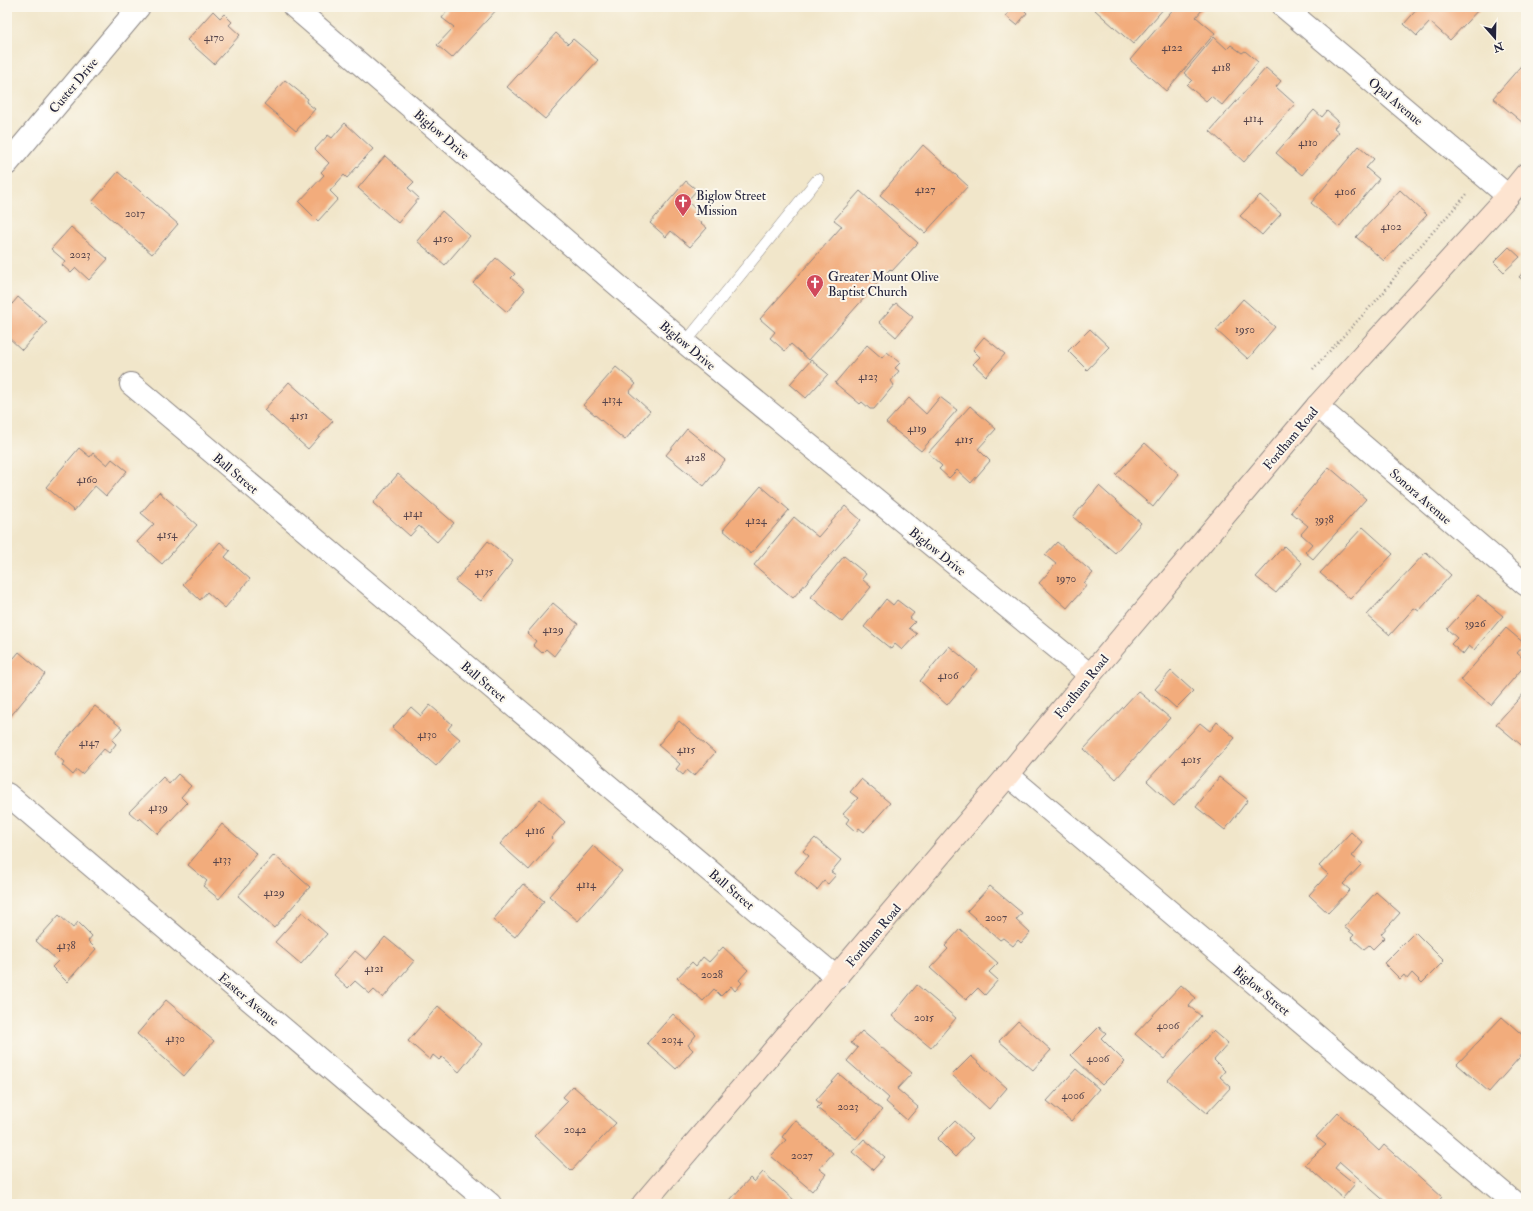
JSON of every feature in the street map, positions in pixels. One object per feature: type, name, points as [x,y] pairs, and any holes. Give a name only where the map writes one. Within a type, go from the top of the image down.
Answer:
[{"type":"street","name":"Custer Drive","points":[[7,164],[139,7]]},
{"type":"street","name":"Biglow Drive","points":[[294,7],[685,343],[1090,675]]},
{"type":"street","name":"Opal Avenue","points":[[1284,7],[1508,196]]},
{"type":"street","name":"Fordham Road","points":[[643,1204],[837,978],[1317,406],[1508,196],[1526,174]]},
{"type":"street","name":"Ball Street","points":[[131,384],[837,978]]},
{"type":"street","name":"Sonora Avenue","points":[[1317,406],[1526,585]]},
{"type":"street","name":"Biglow Street","points":[[1008,775],[1517,1200]]},
{"type":"street","name":"Easter Avenue","points":[[7,794],[490,1204]]},
{"type":"lane","points":[[685,343],[818,178]]},
{"type":"path","points":[[1313,369],[1384,292],[1405,263],[1468,193]]},
{"type":"building","points":[[444,7],[499,7],[452,58],[437,45],[454,27],[442,18],[448,10]]},
{"type":"building","points":[[1013,7],[1026,7],[1024,10],[1027,13],[1017,25],[1006,16]]},
{"type":"building","points":[[1097,7],[1165,7],[1133,44],[1095,10]]},
{"type":"building","points":[[1175,7],[1200,7],[1203,9],[1196,17],[1215,33],[1166,91],[1130,60]]},
{"type":"building","points":[[1419,7],[1481,7],[1450,40],[1430,22],[1417,36],[1404,24]]},
{"type":"building","points":[[213,11],[220,18],[224,14],[232,22],[229,25],[240,35],[214,64],[187,40]]},
{"type":"building","points":[[556,33],[568,44],[573,39],[598,60],[545,119],[507,87]]},
{"type":"building","points":[[1214,37],[1227,49],[1231,45],[1242,53],[1245,51],[1258,62],[1222,105],[1211,96],[1206,101],[1187,85],[1192,80],[1184,73]]},
{"type":"building","points":[[1526,60],[1526,119],[1523,123],[1493,98]]},
{"type":"building","points":[[1266,68],[1281,81],[1276,87],[1295,104],[1244,162],[1210,131]]},
{"type":"building","points":[[285,80],[308,99],[306,102],[315,109],[296,131],[264,104]]},
{"type":"building","points":[[1314,110],[1322,117],[1327,111],[1339,122],[1334,128],[1339,132],[1302,175],[1276,153]]},
{"type":"building","points":[[345,123],[373,149],[347,178],[344,175],[330,191],[338,199],[318,221],[299,202],[324,175],[321,172],[329,163],[315,149],[328,135],[332,138]]},
{"type":"building","points":[[923,145],[968,186],[925,233],[880,195]]},
{"type":"building","points":[[1359,146],[1374,159],[1366,168],[1379,179],[1339,227],[1311,203]]},
{"type":"building","points":[[385,156],[414,182],[408,188],[419,198],[398,223],[358,188]]},
{"type":"building","points":[[118,172],[178,224],[152,254],[92,202]]},
{"type":"building","points":[[686,181],[697,190],[687,201],[701,214],[696,219],[707,228],[690,247],[671,231],[666,237],[650,223]]},
{"type":"building","points":[[1400,190],[1427,215],[1384,261],[1356,237]]},
{"type":"building","points":[[860,191],[918,243],[892,271],[890,269],[809,360],[791,344],[785,351],[770,338],[775,332],[760,319],[842,226],[834,220]]},
{"type":"building","points":[[1260,195],[1281,214],[1262,235],[1240,216]]},
{"type":"building","points":[[442,211],[470,236],[445,265],[417,241]]},
{"type":"building","points":[[71,227],[108,259],[89,280],[76,268],[71,273],[62,265],[65,261],[51,249]]},
{"type":"building","points":[[1509,247],[1520,257],[1504,272],[1494,262]]},
{"type":"building","points":[[496,258],[515,274],[511,278],[525,290],[507,312],[473,283]]},
{"type":"building","points":[[1526,269],[1526,282],[1519,277]]},
{"type":"building","points":[[18,297],[47,322],[22,350],[7,336],[7,310]]},
{"type":"building","points":[[1243,299],[1275,327],[1248,359],[1216,330]]},
{"type":"building","points":[[896,303],[913,317],[896,337],[879,322]]},
{"type":"building","points":[[1090,329],[1109,347],[1087,370],[1068,351]]},
{"type":"building","points":[[984,337],[1005,354],[986,376],[973,364],[980,357],[973,350]]},
{"type":"building","points":[[867,345],[882,358],[887,352],[900,363],[895,368],[899,371],[891,381],[894,385],[874,409],[870,409],[862,402],[860,404],[835,383]]},
{"type":"building","points":[[811,360],[828,374],[806,398],[790,384]]},
{"type":"building","points":[[616,367],[636,384],[629,392],[650,411],[625,440],[583,405]]},
{"type":"building","points":[[289,382],[333,421],[308,449],[264,410]]},
{"type":"building","points":[[940,397],[957,410],[921,451],[886,423],[909,398],[926,414]]},
{"type":"building","points":[[970,406],[996,429],[978,449],[990,461],[971,483],[957,470],[949,478],[939,469],[942,466],[928,453]]},
{"type":"building","points":[[687,429],[725,460],[704,486],[666,455]]},
{"type":"building","points":[[1145,443],[1179,474],[1153,507],[1116,475]]},
{"type":"building","points":[[79,448],[90,457],[93,453],[107,465],[112,459],[127,471],[106,496],[95,486],[74,511],[46,487]]},
{"type":"building","points":[[1329,467],[1366,499],[1313,559],[1305,552],[1312,544],[1301,534],[1308,526],[1291,512]]},
{"type":"building","points":[[398,474],[454,523],[437,542],[419,526],[410,536],[373,503]]},
{"type":"building","points":[[761,486],[789,510],[751,554],[723,530]]},
{"type":"building","points":[[1099,486],[1141,523],[1115,553],[1073,517]]},
{"type":"building","points":[[159,492],[197,525],[162,564],[137,542],[154,524],[141,513]]},
{"type":"building","points":[[845,506],[861,520],[793,598],[754,565],[794,517],[818,537]]},
{"type":"building","points":[[1363,527],[1393,554],[1350,599],[1320,573]]},
{"type":"building","points":[[488,541],[513,561],[481,601],[455,581]]},
{"type":"building","points":[[220,542],[230,551],[225,557],[250,579],[225,608],[207,592],[200,600],[183,584]]},
{"type":"building","points":[[1057,542],[1093,573],[1084,583],[1087,585],[1067,608],[1039,583],[1056,564],[1045,555]]},
{"type":"building","points":[[1284,546],[1302,563],[1276,593],[1256,577]]},
{"type":"building","points":[[1426,552],[1451,575],[1419,611],[1414,608],[1390,635],[1367,615]]},
{"type":"building","points":[[844,556],[866,574],[862,579],[871,587],[842,622],[811,597]]},
{"type":"building","points":[[1478,595],[1503,616],[1474,650],[1469,646],[1463,654],[1451,644],[1457,638],[1447,629]]},
{"type":"building","points":[[886,599],[893,605],[897,600],[914,613],[910,618],[915,622],[909,628],[917,634],[902,650],[895,644],[891,649],[864,627]]},
{"type":"building","points":[[553,603],[578,624],[554,656],[546,649],[542,653],[533,645],[536,641],[527,633]]},
{"type":"building","points":[[1506,628],[1525,644],[1517,653],[1526,661],[1526,664],[1491,705],[1461,680]]},
{"type":"building","points":[[949,646],[977,669],[947,705],[920,681]]},
{"type":"building","points":[[19,652],[45,674],[10,717],[7,715],[7,666]]},
{"type":"building","points":[[1171,671],[1193,691],[1176,708],[1155,689]]},
{"type":"building","points":[[1138,691],[1170,718],[1116,779],[1084,749]]},
{"type":"building","points":[[1526,691],[1526,749],[1496,724]]},
{"type":"building","points":[[430,705],[452,724],[448,729],[460,739],[436,766],[392,728],[411,707],[421,716]]},
{"type":"building","points":[[95,706],[122,728],[112,740],[116,744],[109,753],[104,749],[82,774],[77,770],[73,775],[62,765],[64,762],[54,753]]},
{"type":"building","points":[[679,721],[715,753],[694,776],[687,770],[683,775],[676,769],[680,764],[658,745]]},
{"type":"building","points":[[1217,722],[1235,738],[1174,806],[1147,781],[1200,723],[1210,731]]},
{"type":"building","points":[[178,774],[191,786],[181,797],[187,803],[158,834],[140,818],[138,820],[129,812],[163,777],[169,784]]},
{"type":"building","points":[[1219,777],[1248,800],[1225,830],[1196,807]]},
{"type":"building","points":[[861,779],[890,803],[864,832],[859,828],[856,832],[846,823],[849,819],[843,814],[858,798],[850,792]]},
{"type":"building","points":[[540,799],[565,822],[551,838],[554,841],[529,870],[500,844]]},
{"type":"building","points":[[222,824],[257,854],[219,899],[203,886],[207,881],[188,865]]},
{"type":"building","points":[[1351,832],[1363,843],[1352,856],[1362,864],[1343,884],[1350,890],[1328,913],[1309,895],[1328,874],[1319,866]]},
{"type":"building","points":[[815,838],[841,860],[831,872],[836,875],[828,884],[824,881],[817,890],[795,872],[809,856],[803,851]]},
{"type":"building","points":[[593,846],[622,871],[578,921],[549,896]]},
{"type":"building","points":[[274,855],[310,887],[274,928],[238,896]]},
{"type":"building","points":[[523,884],[544,901],[515,937],[493,920]]},
{"type":"building","points":[[990,886],[1022,913],[1016,920],[1030,933],[1021,943],[1018,940],[1013,946],[1003,938],[1000,940],[967,911]]},
{"type":"building","points":[[1376,892],[1400,913],[1381,934],[1385,937],[1373,949],[1369,945],[1364,949],[1351,938],[1354,935],[1344,927]]},
{"type":"building","points":[[302,912],[327,934],[301,964],[275,942]]},
{"type":"building","points":[[59,915],[73,928],[78,922],[92,936],[88,941],[96,949],[67,982],[52,967],[58,961],[36,941]]},
{"type":"building","points":[[960,929],[998,963],[989,972],[998,980],[985,995],[978,988],[966,1000],[930,968],[948,949],[945,946]]},
{"type":"building","points":[[1415,932],[1444,961],[1422,983],[1412,973],[1407,979],[1404,975],[1400,979],[1384,963]]},
{"type":"building","points":[[385,937],[414,961],[383,998],[374,990],[370,994],[355,981],[348,988],[334,975],[355,951],[366,960]]},
{"type":"building","points":[[723,947],[748,970],[739,980],[742,983],[735,991],[731,986],[721,996],[714,989],[703,1001],[677,978],[692,962],[696,966],[703,957],[709,962]]},
{"type":"building","points":[[917,985],[956,1018],[931,1048],[892,1016]]},
{"type":"building","points":[[1181,985],[1196,998],[1189,1006],[1201,1016],[1164,1059],[1135,1034]]},
{"type":"building","points":[[166,1000],[214,1041],[184,1076],[137,1034]]},
{"type":"building","points":[[438,1006],[482,1044],[459,1072],[442,1057],[439,1060],[433,1055],[430,1060],[408,1041]]},
{"type":"building","points":[[673,1014],[696,1035],[688,1045],[693,1050],[676,1069],[647,1043]]},
{"type":"building","points":[[1502,1017],[1526,1038],[1526,1050],[1489,1092],[1457,1064]]},
{"type":"building","points":[[1018,1021],[1051,1050],[1033,1070],[999,1041]]},
{"type":"building","points":[[1099,1027],[1106,1033],[1101,1038],[1125,1062],[1102,1085],[1071,1055]]},
{"type":"building","points":[[862,1031],[912,1073],[897,1089],[918,1107],[907,1120],[886,1102],[889,1098],[847,1061],[858,1048],[851,1043]]},
{"type":"building","points":[[1213,1031],[1228,1044],[1214,1060],[1225,1071],[1220,1077],[1231,1087],[1207,1113],[1168,1080]]},
{"type":"building","points":[[971,1056],[1007,1088],[989,1109],[952,1075]]},
{"type":"building","points":[[1076,1069],[1099,1089],[1071,1121],[1047,1101]]},
{"type":"building","points":[[839,1074],[882,1110],[856,1139],[817,1108],[821,1104],[816,1100]]},
{"type":"building","points":[[573,1086],[616,1123],[571,1171],[534,1136],[568,1101],[563,1097]]},
{"type":"building","points":[[1338,1113],[1379,1151],[1384,1145],[1442,1197],[1436,1204],[1388,1204],[1340,1162],[1335,1168],[1355,1184],[1343,1198],[1305,1164],[1326,1145],[1316,1137]]},
{"type":"building","points":[[795,1120],[833,1153],[819,1169],[826,1174],[812,1191],[771,1156],[786,1140],[782,1137]]},
{"type":"building","points":[[955,1121],[973,1138],[955,1157],[937,1139]]},
{"type":"building","points":[[864,1139],[885,1157],[873,1170],[852,1152]]},
{"type":"building","points":[[763,1172],[795,1201],[792,1204],[733,1204],[734,1203],[730,1200],[750,1178],[754,1182]]},
{"type":"place","name":"Biglow Street Mission","points":[[683,217]]},
{"type":"place","name":"Greater Mount Olive Baptist Church","points":[[815,298]]}]
